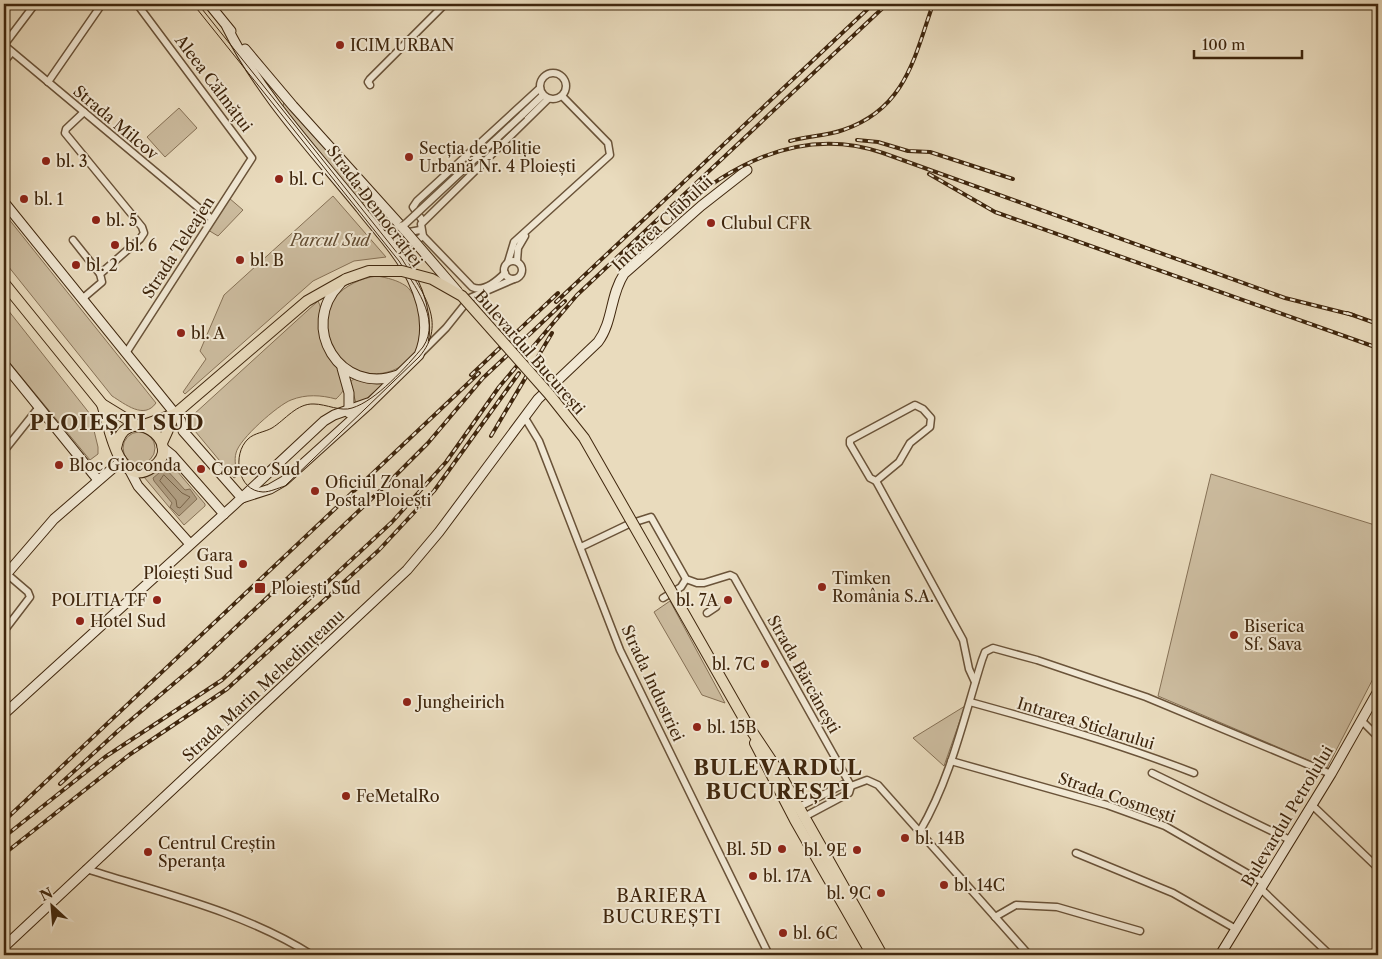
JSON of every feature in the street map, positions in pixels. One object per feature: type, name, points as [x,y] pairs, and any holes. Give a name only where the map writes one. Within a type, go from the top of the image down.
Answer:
[{"type":"main road","name":"Bulevardul București","points":[[140,426],[175,413],[307,301],[346,279],[369,271],[402,271],[432,279],[467,297],[584,438],[747,724],[772,776],[872,955]]},
{"type":"main road","points":[[4,283],[102,404],[140,426],[156,432],[162,445],[159,461],[154,467],[140,472],[129,470],[120,462],[102,404]]},
{"type":"main road","name":"Bulevardul București","points":[[162,445],[175,413]]},
{"type":"main road","points":[[118,414],[139,418],[175,413]]},
{"type":"main road","points":[[116,448],[120,435],[131,427],[140,426]]},
{"type":"main road","name":"Bulevardul București","points":[[747,724],[766,750],[882,955]]},
{"type":"street","points":[[4,45],[35,4]]},
{"type":"street","points":[[48,82],[102,4]]},
{"type":"street","name":"Aleea Călmățui","points":[[136,4],[251,156]]},
{"type":"street","name":"Strada Democrației","points":[[209,4],[293,106],[467,297]]},
{"type":"street","points":[[370,85],[368,82],[370,78],[445,4]]},
{"type":"street","name":"Strada Democrației","points":[[227,27],[263,86],[394,251],[411,277],[422,310],[424,339],[419,355]]},
{"type":"street","name":"Strada Milcov","points":[[4,45],[212,219]]},
{"type":"street","points":[[4,62],[12,52]]},
{"type":"street","name":"Strada Democrației","points":[[259,65],[284,114]]},
{"type":"street","points":[[400,260],[404,249],[421,233],[422,220],[413,207],[423,196],[540,88],[544,77],[557,73],[562,76],[566,83],[566,92],[557,99],[546,97],[540,88]]},
{"type":"street","points":[[514,279],[509,278],[504,273],[504,267],[508,262],[512,245],[610,155],[608,143],[562,96]]},
{"type":"street","points":[[402,227],[522,115],[546,97]]},
{"type":"street","points":[[422,220],[546,97]]},
{"type":"street","points":[[84,112],[66,129],[66,133],[142,227],[144,233],[140,239],[100,274]]},
{"type":"street","name":"Strada Teleajen","points":[[126,353],[233,189],[252,158],[251,156]]},
{"type":"street","name":"Intrarea Clubului","points":[[560,379],[593,349],[606,331],[616,290],[624,274],[701,206],[747,170]]},
{"type":"street","points":[[434,185],[432,197],[436,207]]},
{"type":"street","points":[[423,196],[432,197]]},
{"type":"street","points":[[4,202],[175,413],[184,431],[242,498]]},
{"type":"street","points":[[516,261],[519,244],[530,229]]},
{"type":"street","points":[[380,234],[421,233]]},
{"type":"street","points":[[421,233],[477,290],[483,289],[504,273]]},
{"type":"street","points":[[72,240],[100,274],[102,282],[82,299]]},
{"type":"street","points":[[394,251],[404,249]]},
{"type":"street","points":[[467,297],[520,276],[523,271],[522,265],[516,261],[508,262]]},
{"type":"street","points":[[346,279],[332,294],[326,305],[323,319],[324,338],[332,357],[342,368],[349,393],[347,423]]},
{"type":"street","points":[[242,498],[270,489],[284,481],[441,334],[472,287]]},
{"type":"street","points":[[422,310],[428,332],[433,336],[441,334]]},
{"type":"street","points":[[4,364],[98,480]]},
{"type":"street","points":[[342,368],[373,378],[398,375]]},
{"type":"street","name":"Strada Marin Mehedințeanu","points":[[4,947],[407,570],[439,532],[538,399],[560,379]]},
{"type":"street","points":[[4,714],[324,421],[349,409],[370,402]]},
{"type":"street","points":[[876,481],[899,462],[910,443],[930,427],[931,418],[920,406],[912,406],[850,440],[850,444],[868,476],[876,481],[963,640],[968,668],[975,682]]},
{"type":"street","points":[[4,451],[39,407]]},
{"type":"street","name":"Strada Industriei","points":[[525,418],[539,441],[632,677],[769,955]]},
{"type":"street","points":[[162,445],[224,514]]},
{"type":"street","points":[[4,631],[30,597],[28,592],[5,575],[54,519],[120,462]]},
{"type":"street","points":[[129,470],[138,486],[190,544]]},
{"type":"street","points":[[581,547],[629,524],[651,517],[686,579],[681,587],[662,598]]},
{"type":"street","name":"Strada Bărcănești","points":[[686,579],[697,583],[730,575],[734,577],[851,786]]},
{"type":"street","points":[[707,613],[716,607]]},
{"type":"street","points":[[920,830],[934,808],[951,761],[975,682],[988,649],[998,648],[1146,697],[1331,774]]},
{"type":"street","name":"Bulevardul Petrolului","points":[[1220,955],[1331,774],[1378,691]]},
{"type":"street","name":"Intrarea Sticlarului","points":[[970,702],[1092,736],[1194,773]]},
{"type":"street","points":[[1362,721],[1378,737]]},
{"type":"street","name":"Strada Cosmești","points":[[951,761],[1107,805],[1165,826],[1263,886],[1330,955]]},
{"type":"street","points":[[1152,773],[1290,840]]},
{"type":"street","points":[[799,807],[844,784],[851,786],[867,780],[878,784],[1029,955]]},
{"type":"street","points":[[804,817],[849,793],[851,786]]},
{"type":"street","points":[[1312,805],[1378,868]]},
{"type":"street","points":[[1076,853],[1173,893],[1236,929]]},
{"type":"street","points":[[86,869],[269,930],[312,955]]},
{"type":"street","points":[[995,917],[1016,905],[1057,907],[1140,931]]},
{"type":"green space","points":[[284,101],[287,102],[369,198],[361,204],[283,107]]},
{"type":"green space","points":[[179,108],[197,128],[165,157],[147,137]]},
{"type":"green space","name":"Parcul Sud","points":[[333,196],[386,257],[354,261],[313,281],[185,394],[183,392],[206,359],[200,351],[224,295]]},
{"type":"green space","points":[[229,198],[243,210],[218,236],[208,230]]},
{"type":"green space","points":[[4,213],[156,403],[151,408],[146,410],[134,409],[112,396],[4,261]]},
{"type":"green space","name":"Parcul Sud","points":[[377,276],[399,282],[411,291],[418,307],[421,336],[417,351],[407,362],[383,373],[370,374],[358,371],[336,355],[325,329],[329,306],[335,297],[354,283]]},
{"type":"green space","points":[[318,301],[321,309],[323,342],[342,376],[344,389],[336,399],[314,396],[291,400],[269,415],[251,431],[239,447],[235,458],[237,476],[234,478],[190,425],[193,415]]},
{"type":"green space","points":[[4,305],[90,414],[98,454],[90,460],[4,356]]},
{"type":"green space","points":[[355,378],[368,383],[380,382],[382,385],[360,404],[356,403],[350,382]]},
{"type":"green space","points":[[139,432],[145,433],[150,437],[154,442],[154,454],[150,459],[145,463],[139,464],[133,463],[128,459],[124,454],[123,448],[124,442],[128,437],[133,433]]},
{"type":"green space","points":[[166,458],[205,504],[184,525],[144,477],[154,472]]},
{"type":"green space","points":[[1211,474],[1378,526],[1378,669],[1327,768],[1158,696]]},
{"type":"green space","points":[[670,601],[725,703],[702,695],[654,612]]},
{"type":"green space","points":[[965,706],[944,766],[913,738]]},
{"type":"water","points":[[165,468],[185,490],[190,489],[197,499],[179,516],[170,507],[172,503],[153,478]]},
{"type":"tram line","points":[[193,4],[399,261],[418,291],[429,325],[428,336],[423,347],[391,382],[371,398],[348,409],[308,404],[297,409],[272,428],[253,435],[248,439],[240,453],[240,471],[247,485],[254,490],[266,492],[285,486],[419,357],[428,344],[432,332],[432,319],[424,295],[402,259],[198,4]]},
{"type":"railway","points":[[556,302],[873,4]]},
{"type":"railway","points":[[4,837],[105,757],[222,680],[392,522],[446,462],[499,387],[577,295],[887,4]]},
{"type":"railway","points":[[790,141],[843,130],[864,121],[881,109],[894,95],[913,62],[933,4]]},
{"type":"railway","points":[[857,140],[878,142],[908,151],[930,152],[1013,179]]},
{"type":"railway","points":[[675,213],[721,178],[746,164],[771,154],[798,147],[826,144],[854,146],[883,153],[1285,298],[1353,315]]},
{"type":"railway","points":[[929,174],[995,212],[1378,348]]},
{"type":"railway","points":[[471,375],[558,293]]},
{"type":"railway","points":[[60,784],[119,730],[198,663],[384,487],[428,443],[483,378],[565,301]]},
{"type":"railway","points":[[1347,313],[1378,324]]},
{"type":"railway","points":[[491,436],[552,333]]},
{"type":"railway","points":[[4,821],[479,373]]},
{"type":"railway","points":[[4,854],[129,755],[227,689],[379,550],[434,491],[519,373]]},
{"type":"place","name":"ICIM URBAN","points":[[340,45]]},
{"type":"place","name":"Secția de Poliție Urbană Nr. 4 Ploiești","points":[[409,157]]},
{"type":"place","name":"bl. 3","points":[[46,161]]},
{"type":"place","name":"bl. C","points":[[279,179]]},
{"type":"place","name":"bl. 1","points":[[24,199]]},
{"type":"place","name":"bl. 5","points":[[96,220]]},
{"type":"place","name":"Clubul CFR","points":[[711,223]]},
{"type":"place","name":"bl. 6","points":[[115,245]]},
{"type":"place","name":"bl. B","points":[[240,260]]},
{"type":"place","name":"bl. 2","points":[[76,265]]},
{"type":"place","name":"bl. A","points":[[181,333]]},
{"type":"place","name":"Bloc Gioconda","points":[[59,465]]},
{"type":"place","name":"Coreco Sud","points":[[201,469]]},
{"type":"place","name":"Oficiul Zonal Postal Ploiești","points":[[315,491]]},
{"type":"place","name":"Gara Ploiești Sud","points":[[243,564]]},
{"type":"place","name":"Timken România S.A.","points":[[822,587]]},
{"type":"place","name":"Ploiești Sud","points":[[260,588]]},
{"type":"place","name":"POLITIA TF","points":[[157,600]]},
{"type":"place","name":"bl. 7A","points":[[728,600]]},
{"type":"place","name":"Hotel Sud","points":[[80,621]]},
{"type":"place","name":"Biserica Sf. Sava","points":[[1234,635]]},
{"type":"place","name":"bl. 7C","points":[[765,664]]},
{"type":"place","name":"Jungheirich","points":[[407,702]]},
{"type":"place","name":"bl. 15B","points":[[697,727]]},
{"type":"place","name":"FeMetalRo","points":[[346,796]]},
{"type":"place","name":"bl. 14B","points":[[905,838]]},
{"type":"place","name":"Bl. 5D","points":[[782,849]]},
{"type":"place","name":"bl. 9E","points":[[857,850]]},
{"type":"place","name":"Centrul Creștin Speranța","points":[[148,852]]},
{"type":"place","name":"bl. 17A","points":[[753,876]]},
{"type":"place","name":"bl. 14C","points":[[944,885]]},
{"type":"place","name":"bl. 9C","points":[[881,893]]},
{"type":"place","name":"bl. 6C","points":[[783,933]]},
{"type":"district","name":"PLOIEȘTI SUD","points":[[117,423]]},
{"type":"district","name":"BULEVARDUL BUCUREȘTI","points":[[778,780]]},
{"type":"district","name":"BARIERA BUCUREȘTI","points":[[662,906]]}]
